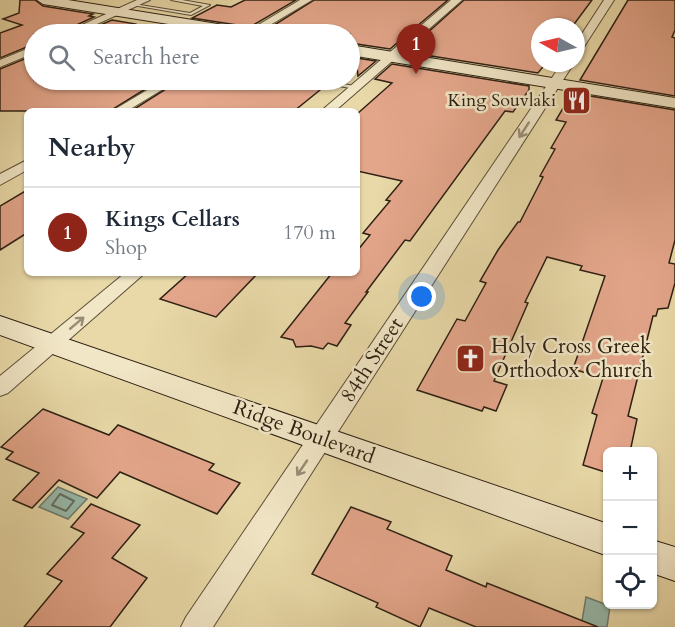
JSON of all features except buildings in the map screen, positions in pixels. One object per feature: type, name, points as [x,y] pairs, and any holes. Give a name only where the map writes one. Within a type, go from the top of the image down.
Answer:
[{"type":"street","points":[[43,0],[191,24]]},
{"type":"street","points":[[267,24],[307,0]]},
{"type":"street","points":[[360,84],[457,0]]},
{"type":"street","points":[[585,37],[609,0]]},
{"type":"street","points":[[90,24],[134,5],[149,4]]},
{"type":"street","points":[[360,52],[675,103]]},
{"type":"street","points":[[0,64],[24,53]]},
{"type":"street","name":"84th Street","points":[[196,627],[562,72]]},
{"type":"street","points":[[123,108],[155,90]]},
{"type":"street","points":[[331,108],[352,90]]},
{"type":"street","points":[[0,180],[24,166]]},
{"type":"street","points":[[0,388],[132,276]]},
{"type":"street","name":"Ridge Boulevard","points":[[0,325],[603,538]]},
{"type":"street","points":[[657,558],[675,564]]},
{"type":"lane","points":[[149,4],[191,14],[208,5],[173,0]]},
{"type":"water","points":[[58,487],[87,499],[68,519],[39,507]]},
{"type":"water","points":[[586,597],[603,603],[603,609],[610,609],[607,627],[581,627]]},
{"type":"place","name":"Kings Cellars","points":[[416,74]]},
{"type":"place","name":"King Souvlaki","points":[[577,100]]},
{"type":"place","name":"Holy Cross Greek Orthodox Church","points":[[470,358]]}]
